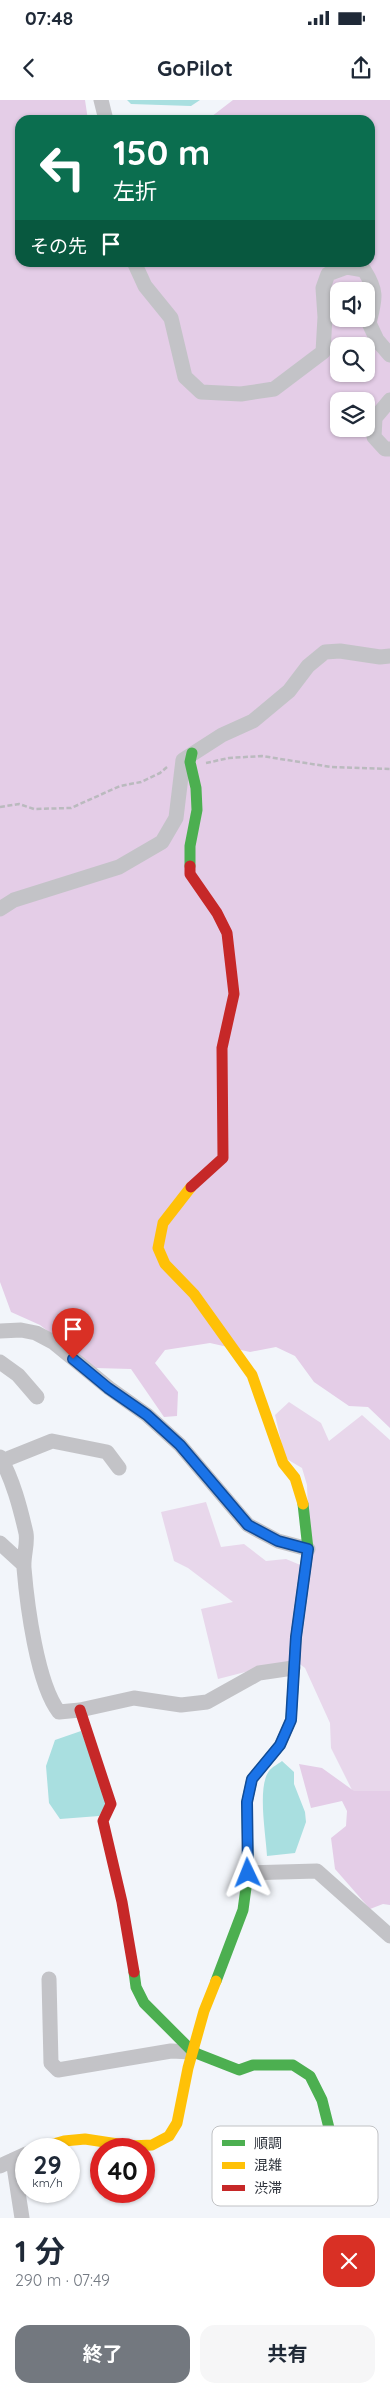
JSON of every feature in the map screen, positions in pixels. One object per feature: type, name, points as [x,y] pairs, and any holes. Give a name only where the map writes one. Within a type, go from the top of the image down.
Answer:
[{"type":"street","points":[[100,100],[104,115]]},
{"type":"street","points":[[136,267],[145,286],[171,318],[185,377],[201,392],[242,394],[274,389],[323,352],[325,317],[322,288],[328,274],[346,267],[364,270],[374,286],[375,301],[369,323],[377,340],[390,355]]},
{"type":"street","points":[[390,400],[375,418],[374,437],[385,449],[390,449]]},
{"type":"street","points":[[0,909],[14,900],[119,867],[162,842],[176,818],[188,758],[253,721],[288,691],[308,666],[325,652],[340,651],[380,657],[390,656]]},
{"type":"street","points":[[80,2139],[131,2146],[152,2145],[168,2136],[176,2123],[204,2011],[232,1945],[243,1910],[248,1873],[247,1802],[252,1779],[280,1745],[291,1720],[293,1668],[308,1549],[303,1502],[296,1478],[283,1463],[252,1375],[194,1294],[165,1264],[158,1248],[163,1223],[186,1191],[223,1158],[222,1048],[234,994],[227,933],[217,912],[190,874],[190,846],[196,810],[196,788],[188,758]]},
{"type":"street","points":[[0,1331],[21,1330],[36,1333],[53,1342],[108,1388],[147,1415],[180,1445],[248,1525],[278,1541],[308,1549]]},
{"type":"street","points":[[0,1362],[18,1375],[37,1397]]},
{"type":"street","points":[[119,1468],[106,1452],[52,1441],[1,1459],[10,1475],[26,1535],[24,1565],[32,1632],[50,1701],[59,1712],[80,1710],[134,1698],[181,1705],[207,1702],[259,1673],[293,1668]]},
{"type":"street","points":[[0,1543],[24,1565]]},
{"type":"street","points":[[80,1710],[111,1804],[103,1821],[122,1902],[136,1987],[144,2003],[193,2052]]},
{"type":"street","points":[[248,1873],[317,1871],[390,1936]]},
{"type":"street","points":[[49,1979],[51,2063],[58,2070],[171,2051],[193,2052],[239,2070],[253,2065],[293,2065],[310,2076],[322,2100],[328,2126]]},
{"type":"street","points":[[13,2160],[22,2218]]},
{"type":"path","points":[[0,807],[19,804],[34,809],[71,808],[120,786],[142,782],[160,773],[173,761],[188,758],[208,764],[229,758],[262,756],[332,767],[390,769]]},
{"type":"shaded area","points":[[0,100],[85,100],[87,115],[15,115],[15,267],[375,267],[375,115],[214,115],[233,100],[390,100],[390,1428],[368,1407],[349,1406],[314,1382],[295,1356],[276,1347],[250,1352],[210,1343],[165,1350],[155,1363],[178,1392],[177,1416],[164,1417],[131,1369],[95,1368],[40,1325],[11,1312],[0,1282]]},
{"type":"shaded area","points":[[289,1402],[321,1423],[329,1441],[362,1415],[390,1440],[390,1794],[354,1794],[331,1748],[330,1723],[305,1668],[297,1662],[280,1663],[218,1679],[201,1609],[233,1602],[188,1568],[174,1561],[161,1512],[206,1502],[221,1547],[244,1544],[266,1561],[286,1559],[310,1569],[307,1485],[302,1468],[285,1458],[275,1415]]},
{"type":"shaded area","points":[[299,1764],[322,1768],[354,1791],[390,1791],[390,1905],[383,1904],[370,1909],[335,1869],[331,1838],[346,1826],[347,1811],[342,1801],[311,1808]]},
{"type":"water","points":[[127,100],[200,100],[191,106],[131,104]]},
{"type":"water","points":[[81,1731],[108,1802],[99,1816],[60,1819],[49,1803],[46,1766],[55,1740]]},
{"type":"water","points":[[282,1761],[294,1772],[294,1784],[305,1812],[306,1822],[295,1853],[267,1856],[263,1788],[269,1771]]},
{"type":"traffic: fast","points":[[190,866],[190,846],[197,810],[196,788],[190,762],[192,753]]},
{"type":"traffic: fast","points":[[216,1981],[243,1910],[248,1873],[247,1802],[252,1779],[280,1745],[291,1720],[296,1637],[308,1549],[303,1504]]},
{"type":"traffic: fast","points":[[134,1972],[136,1987],[144,2003],[193,2052],[239,2070],[253,2065],[293,2065],[310,2076],[322,2100],[328,2126]]},
{"type":"traffic: slow","points":[[191,1187],[163,1223],[158,1248],[165,1264],[194,1294],[252,1375],[283,1463],[295,1478],[303,1504]]},
{"type":"traffic: slow","points":[[80,2139],[131,2146],[152,2145],[169,2136],[177,2123],[188,2068],[204,2011],[216,1981]]},
{"type":"traffic: jam","points":[[190,866],[190,874],[217,913],[227,933],[234,994],[222,1048],[223,1158],[191,1187]]},
{"type":"traffic: jam","points":[[80,1710],[111,1804],[103,1821],[122,1902],[134,1972]]},
{"type":"route","points":[[73,1359],[108,1388],[147,1415],[180,1445],[248,1525],[278,1541],[308,1549],[291,1684],[291,1720],[280,1745],[252,1779],[247,1802],[248,1873]]}]
